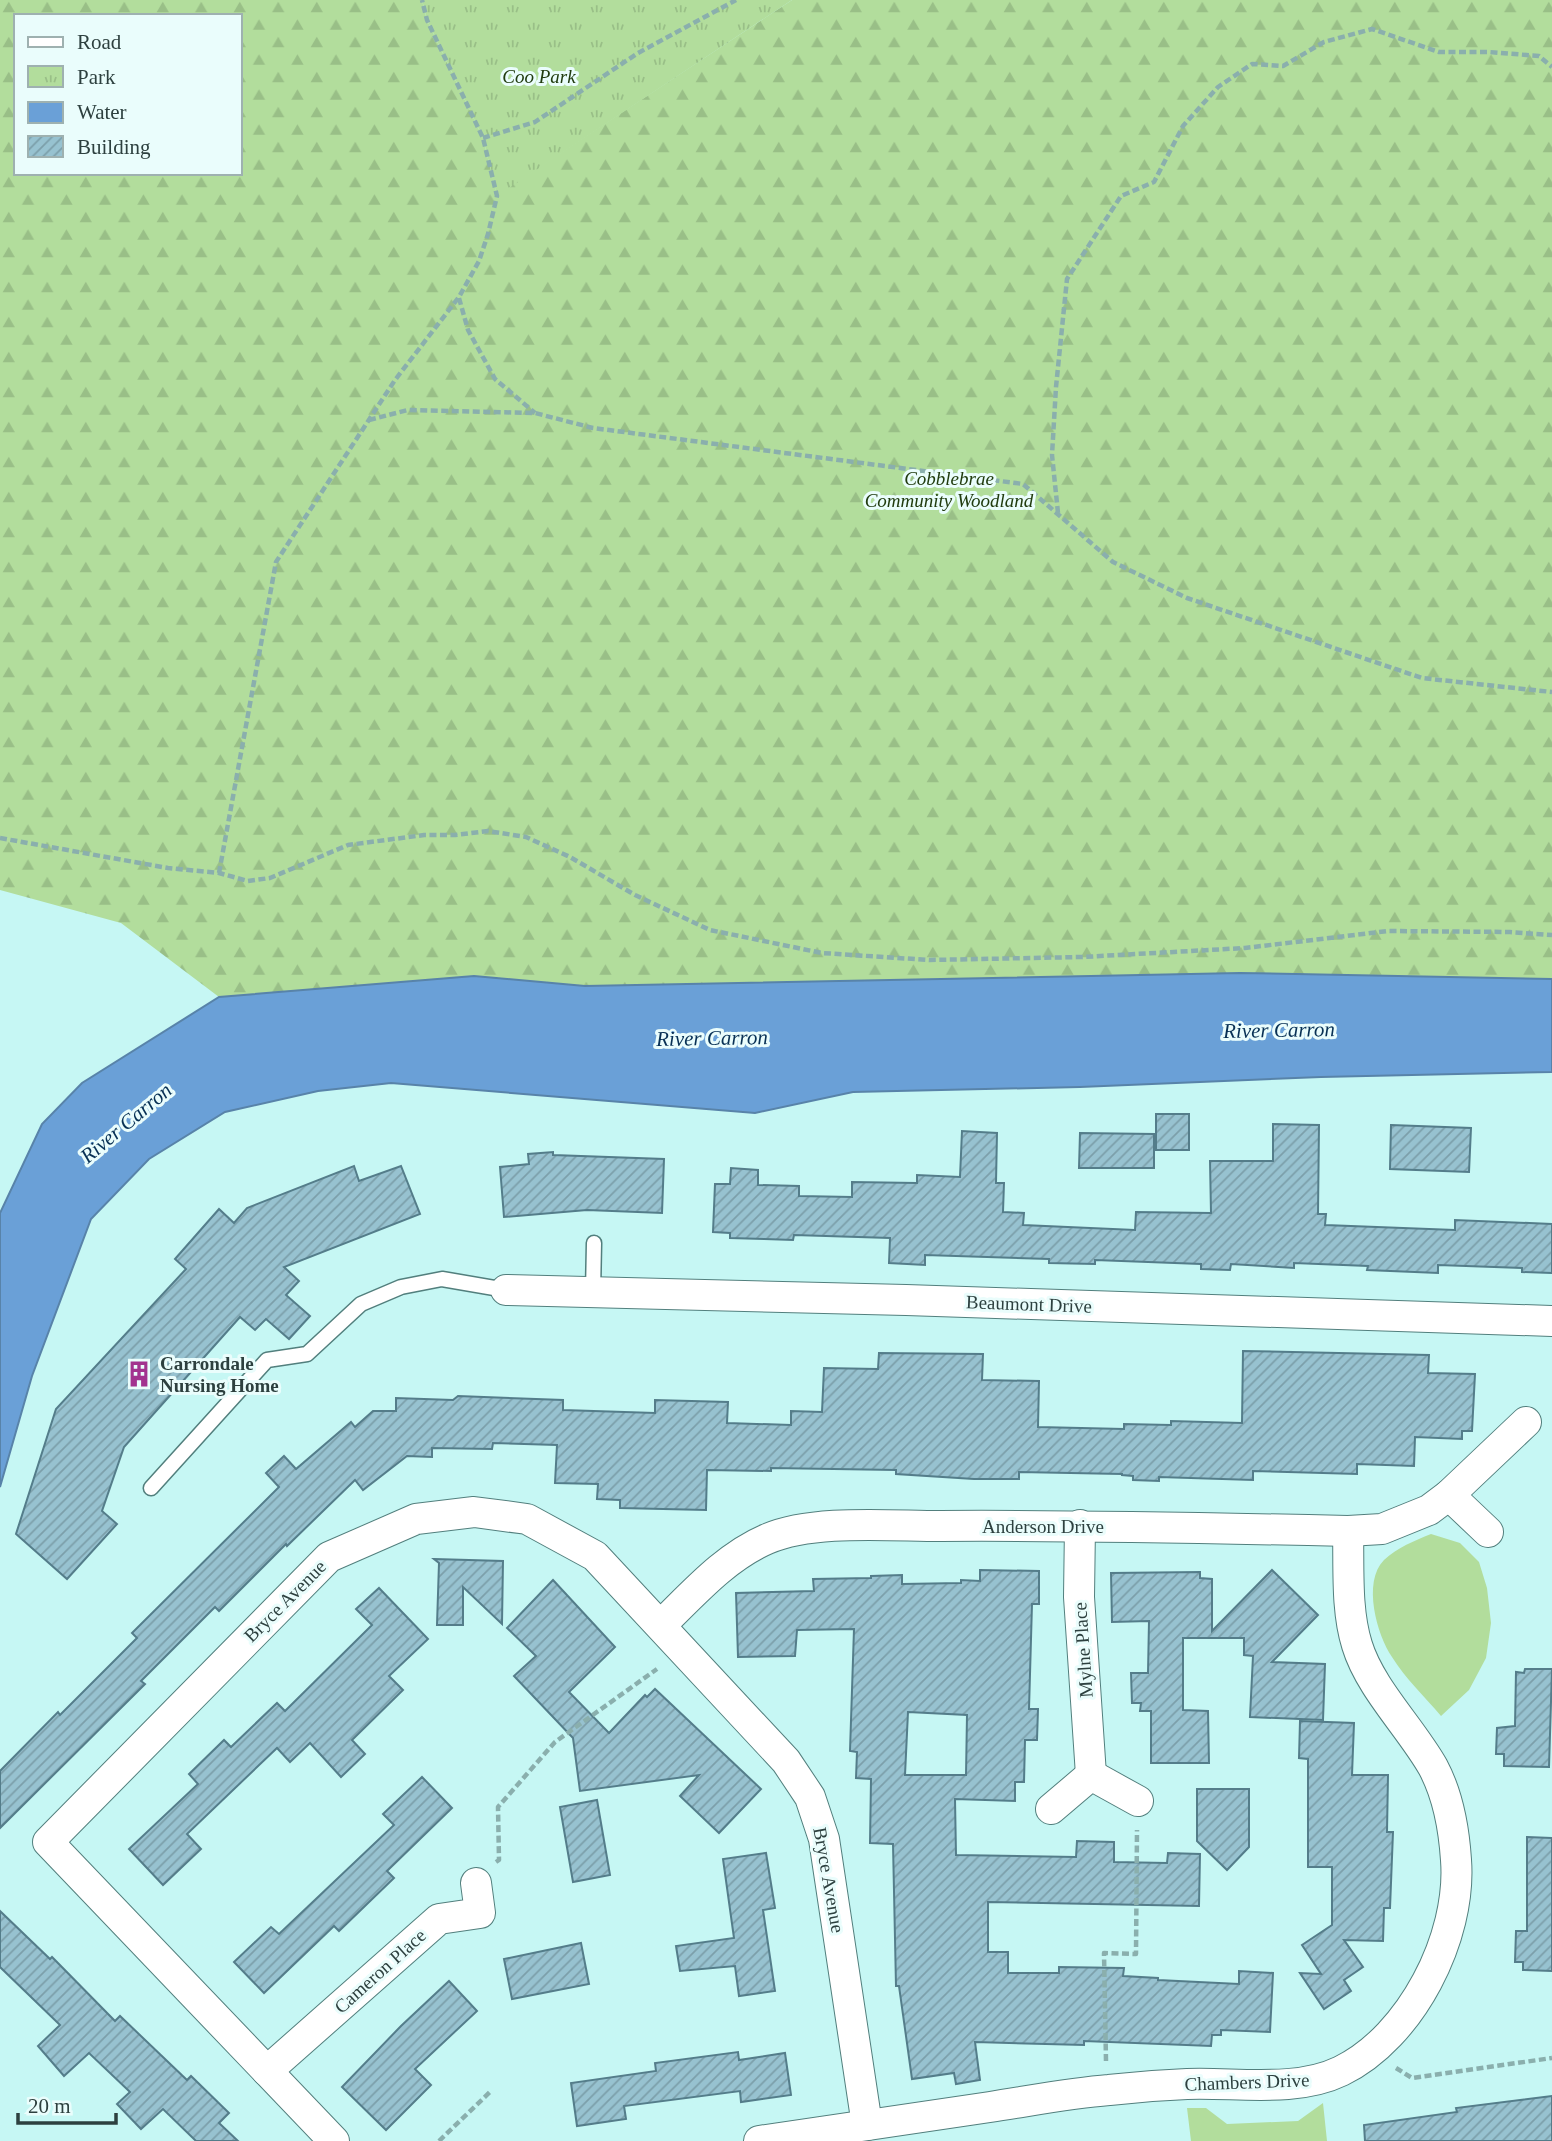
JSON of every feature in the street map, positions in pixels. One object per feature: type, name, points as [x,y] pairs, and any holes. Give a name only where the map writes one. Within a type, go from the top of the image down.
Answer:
[{"type":"street","name":"Beaumont Drive","points":[[506,1290],[1552,1321]]},
{"type":"street","name":"Anderson Drive","points":[[660,1625],[730,1560],[768,1539],[801,1530],[844,1526],[1080,1525],[1348,1531],[1382,1529],[1429,1510],[1449,1495],[1526,1422]]},
{"type":"street","points":[[1449,1495],[1488,1532]]},
{"type":"street","name":"Bryce Avenue","points":[[334,2141],[48,1842],[329,1557],[416,1519],[474,1512],[527,1519],[595,1556],[786,1761],[810,1797],[824,1839],[867,2125]]},
{"type":"street","name":"Mylne Place","points":[[1080,1525],[1079,1597],[1091,1775]]},
{"type":"street","name":"Chambers Drive","points":[[759,2141],[1106,2090],[1186,2084],[1308,2083],[1342,2070],[1370,2052],[1395,2029],[1418,1999],[1442,1947],[1453,1905],[1457,1863],[1450,1814],[1434,1769],[1376,1683],[1357,1645],[1351,1606],[1348,1531]]},
{"type":"street","points":[[1051,1809],[1091,1775],[1138,1801]]},
{"type":"street","name":"Cameron Place","points":[[267,2071],[439,1919],[480,1913],[476,1883]]},
{"type":"lane","points":[[593,1292],[594,1243]]},
{"type":"lane","points":[[151,1488],[267,1360],[307,1354],[360,1304],[401,1287],[442,1279],[506,1290]]},
{"type":"path","points":[[219,873],[276,562],[395,380],[459,297],[479,261],[497,196],[483,138],[427,20],[422,0]]},
{"type":"path","points":[[483,138],[535,122],[638,52],[736,0]]},
{"type":"path","points":[[1058,513],[1052,455],[1067,279],[1121,196],[1154,182],[1183,125],[1218,87],[1252,64],[1283,66],[1324,42],[1372,29],[1439,52],[1539,56],[1552,67]]},
{"type":"path","points":[[459,297],[468,330],[495,379],[535,413]]},
{"type":"path","points":[[369,420],[408,410],[535,413],[593,428],[1023,484],[1113,562],[1187,598],[1422,678],[1552,692]]},
{"type":"path","points":[[0,838],[168,868],[219,873],[248,881],[270,878],[348,845],[424,835],[488,831],[526,837],[570,858],[635,895],[710,930],[822,953],[929,960],[1082,957],[1245,948],[1388,931],[1552,935]]},
{"type":"path","points":[[476,1883],[499,1860],[498,1807],[555,1742],[684,1651]]},
{"type":"path","points":[[1106,2090],[1104,1953],[1136,1954],[1138,1801]]},
{"type":"path","points":[[1370,2052],[1412,2078],[1552,2058]]},
{"type":"path","points":[[439,2141],[491,2091]]},
{"type":"green space","name":"Cobblebrae Community Woodland","points":[[0,0],[422,0],[427,20],[483,138],[497,195],[792,0],[1552,0],[1552,979],[1240,973],[585,986],[474,976],[219,997],[121,923],[0,890]]},
{"type":"green space","name":"Coo Park","points":[[422,0],[792,0],[497,196],[483,138],[427,20]]},
{"type":"green space","points":[[1431,1534],[1460,1543],[1479,1562],[1487,1588],[1491,1623],[1486,1658],[1469,1690],[1441,1716],[1403,1672],[1386,1647],[1377,1622],[1373,1595],[1377,1570],[1384,1560],[1401,1548]]},
{"type":"green space","points":[[1323,2103],[1327,2141],[1191,2141],[1187,2108],[1206,2108],[1227,2124],[1298,2121]]},
{"type":"water","name":"River Carron","points":[[1240,973],[1552,979],[1552,1072],[853,1092],[755,1113],[391,1083],[318,1091],[225,1112],[149,1159],[91,1219],[32,1376],[0,1487],[0,1213],[42,1124],[82,1083],[219,997],[474,976],[585,986]]},
{"type":"building","points":[[1156,1114],[1189,1114],[1189,1150],[1156,1150]]},
{"type":"building","points":[[1273,1124],[1319,1125],[1318,1214],[1326,1214],[1325,1225],[1455,1230],[1455,1220],[1552,1224],[1552,1273],[1522,1272],[1522,1268],[1438,1265],[1438,1273],[1367,1270],[1368,1266],[1294,1263],[1294,1268],[1231,1264],[1230,1270],[1201,1269],[1201,1264],[1095,1260],[1095,1264],[1049,1263],[1049,1259],[925,1255],[925,1265],[889,1263],[890,1238],[794,1235],[793,1240],[730,1238],[730,1233],[713,1232],[715,1184],[730,1184],[731,1168],[758,1170],[758,1185],[799,1186],[799,1196],[852,1197],[852,1182],[917,1183],[917,1175],[960,1177],[962,1131],[997,1133],[996,1183],[1004,1183],[1003,1212],[1024,1213],[1023,1225],[1135,1230],[1136,1212],[1211,1213],[1210,1161],[1273,1161]]},
{"type":"building","points":[[1391,1125],[1471,1128],[1469,1172],[1390,1169]]},
{"type":"building","points":[[1080,1133],[1154,1134],[1154,1168],[1079,1168]]},
{"type":"building","points":[[553,1152],[553,1155],[664,1159],[662,1213],[587,1210],[504,1217],[500,1167],[529,1164],[528,1154]]},
{"type":"building","name":"Carrondale Nursing Home","points":[[354,1166],[359,1181],[401,1166],[420,1214],[284,1267],[299,1281],[286,1295],[310,1316],[289,1339],[266,1319],[255,1330],[240,1317],[124,1447],[102,1511],[117,1524],[67,1579],[16,1534],[56,1409],[186,1269],[175,1259],[219,1209],[234,1223],[247,1208]]},
{"type":"building","points":[[1243,1351],[1429,1355],[1428,1373],[1475,1374],[1472,1431],[1462,1431],[1462,1439],[1415,1437],[1414,1466],[1357,1464],[1357,1474],[1253,1471],[1253,1480],[1159,1477],[1159,1481],[1133,1480],[1133,1476],[1122,1474],[1019,1472],[1019,1479],[974,1479],[896,1474],[896,1470],[707,1470],[706,1510],[620,1508],[620,1500],[597,1499],[598,1484],[555,1483],[557,1445],[493,1443],[492,1449],[432,1448],[432,1457],[407,1456],[363,1490],[355,1480],[219,1611],[215,1607],[141,1681],[145,1684],[0,1828],[0,1771],[137,1638],[132,1633],[279,1487],[266,1473],[284,1456],[296,1469],[351,1422],[355,1427],[373,1411],[396,1411],[396,1398],[453,1400],[458,1396],[563,1400],[563,1410],[655,1413],[655,1400],[728,1402],[727,1423],[791,1425],[791,1411],[822,1412],[824,1368],[878,1369],[879,1353],[983,1354],[982,1380],[1039,1381],[1038,1427],[1124,1429],[1124,1424],[1171,1425],[1171,1421],[1242,1423]]},
{"type":"building","points":[[434,1559],[503,1561],[502,1624],[463,1587],[463,1625],[437,1625],[439,1563]]},
{"type":"building","points":[[980,1570],[1039,1571],[1039,1604],[1032,1604],[1029,1709],[1038,1709],[1037,1740],[1025,1740],[1024,1782],[1015,1782],[1015,1801],[955,1799],[956,1855],[1076,1857],[1077,1841],[1114,1842],[1114,1862],[1167,1863],[1168,1853],[1200,1854],[1199,1906],[988,1902],[988,1952],[1008,1952],[1008,1973],[1059,1973],[1059,1967],[1124,1968],[1123,1976],[1239,1984],[1239,1971],[1273,1973],[1270,2032],[1221,2030],[1221,2035],[1212,2035],[1211,2046],[1084,2041],[1084,2045],[975,2042],[980,2080],[956,2084],[954,2073],[912,2079],[899,1986],[896,1986],[893,1844],[870,1843],[871,1779],[856,1778],[857,1752],[850,1751],[854,1629],[797,1630],[795,1656],[738,1657],[736,1593],[814,1591],[813,1579],[871,1576],[902,1575],[902,1584],[980,1581]],"holes":[[[908,1712],[967,1715],[966,1775],[905,1775]]]},
{"type":"building","points":[[1272,1570],[1318,1615],[1272,1662],[1325,1664],[1323,1720],[1250,1717],[1253,1656],[1244,1655],[1244,1638],[1183,1638],[1183,1710],[1208,1711],[1209,1763],[1151,1763],[1151,1711],[1140,1711],[1141,1703],[1132,1703],[1131,1673],[1148,1673],[1149,1621],[1112,1622],[1111,1573],[1200,1572],[1200,1578],[1212,1579],[1212,1631]]},
{"type":"building","points":[[553,1580],[615,1647],[569,1692],[609,1733],[645,1695],[647,1697],[655,1689],[761,1789],[719,1833],[680,1796],[699,1775],[580,1791],[573,1738],[514,1676],[536,1656],[507,1628]]},
{"type":"building","points":[[379,1588],[428,1639],[389,1676],[403,1690],[352,1740],[365,1754],[341,1777],[310,1743],[290,1762],[277,1748],[187,1834],[201,1849],[163,1885],[129,1849],[198,1784],[189,1774],[224,1740],[231,1747],[277,1703],[285,1711],[372,1625],[356,1609]]},
{"type":"building","points":[[1525,1669],[1552,1669],[1549,1767],[1504,1766],[1504,1754],[1496,1754],[1497,1728],[1515,1726],[1516,1672],[1524,1673]]},
{"type":"building","points":[[1300,1721],[1354,1723],[1352,1775],[1388,1775],[1387,1832],[1393,1832],[1390,1908],[1384,1908],[1383,1941],[1344,1940],[1363,1967],[1344,1980],[1351,1991],[1324,2009],[1300,1973],[1321,1974],[1302,1945],[1332,1925],[1332,1867],[1308,1867],[1308,1759],[1299,1758]]},
{"type":"building","points":[[422,1777],[452,1808],[387,1871],[394,1878],[339,1931],[334,1926],[264,1993],[234,1962],[271,1927],[279,1934],[394,1825],[383,1814]]},
{"type":"building","points":[[1197,1789],[1249,1789],[1249,1847],[1227,1870],[1197,1841]]},
{"type":"building","points":[[597,1800],[610,1875],[573,1882],[560,1807]]},
{"type":"building","points":[[1527,1837],[1552,1838],[1552,1971],[1523,1970],[1523,1962],[1515,1962],[1516,1931],[1527,1931]]},
{"type":"building","points":[[766,1853],[775,1908],[763,1910],[775,1991],[739,1996],[735,1966],[680,1971],[676,1946],[734,1938],[723,1859]]},
{"type":"building","points":[[0,1911],[50,1959],[52,1957],[115,2021],[120,2016],[187,2080],[191,2076],[229,2113],[219,2123],[238,2141],[196,2141],[163,2109],[141,2129],[117,2104],[130,2092],[89,2053],[64,2076],[38,2046],[60,2025],[0,1967]]},
{"type":"building","points":[[581,1943],[589,1984],[512,1999],[504,1959]]},
{"type":"building","points":[[449,1981],[477,2011],[415,2069],[431,2085],[386,2130],[342,2087]]},
{"type":"building","points":[[738,2052],[739,2060],[785,2053],[791,2095],[741,2102],[740,2091],[624,2106],[626,2119],[577,2126],[571,2083],[656,2071],[655,2063]]},
{"type":"building","points":[[1552,2096],[1552,2141],[1365,2141],[1364,2125],[1457,2112],[1456,2108]]},
{"type":"place","name":"Carrondale Nursing Home","points":[[139,1374]]}]
